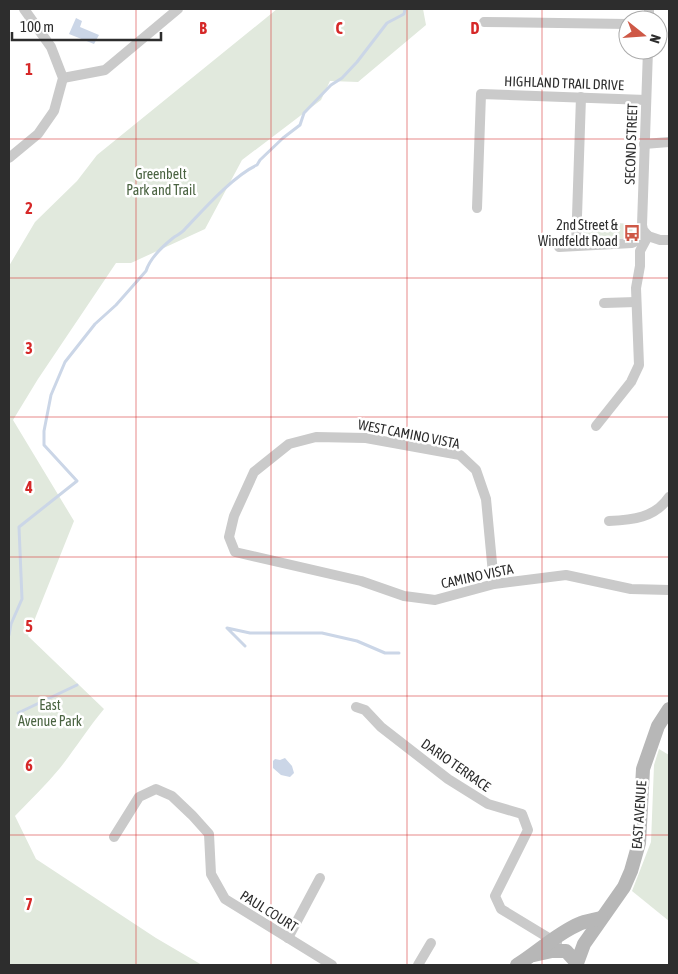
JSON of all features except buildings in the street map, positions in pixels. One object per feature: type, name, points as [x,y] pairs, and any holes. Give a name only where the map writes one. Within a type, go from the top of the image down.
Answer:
[{"type":"street","points":[[9,158],[38,134],[54,110],[63,78],[51,47],[24,9]]},
{"type":"street","points":[[63,78],[105,70],[178,9]]},
{"type":"street","points":[[484,22],[618,24]]},
{"type":"street","name":"SECOND STREET","points":[[648,60],[642,226],[648,236]]},
{"type":"street","name":"HIGHLAND TRAIL DRIVE","points":[[477,208],[482,94],[646,100]]},
{"type":"street","points":[[576,246],[581,97]]},
{"type":"street","points":[[644,144],[669,142]]},
{"type":"street","points":[[596,426],[631,382],[638,365],[636,288],[640,266],[640,251],[648,236]]},
{"type":"street","points":[[560,247],[632,243],[648,236],[660,240],[669,240]]},
{"type":"street","points":[[604,303],[636,302]]},
{"type":"street","name":"WEST CAMINO VISTA","points":[[235,552],[229,537],[234,516],[254,472],[289,444],[316,437],[366,438],[460,455],[476,470],[486,499],[494,584]]},
{"type":"street","points":[[609,521],[632,520],[652,513],[669,497]]},
{"type":"street","name":"CAMINO VISTA","points":[[235,552],[361,582],[404,596],[435,600],[494,584],[566,575],[631,589],[669,590]]},
{"type":"street","name":"DARIO TERRACE","points":[[356,707],[365,710],[381,727],[448,778],[488,804],[522,814],[528,830],[495,896],[501,909],[552,939],[566,951]]},
{"type":"street","name":"EAST AVENUE","points":[[577,964],[584,944],[624,886],[636,856],[641,824],[643,769],[658,726],[669,708]]},
{"type":"street","name":"PAUL COURT","points":[[114,837],[139,797],[156,789],[172,796],[192,814],[209,834],[210,874],[225,899],[332,965]]},
{"type":"street","points":[[288,938],[320,878]]},
{"type":"street","points":[[517,965],[534,955],[552,939],[579,924],[601,918]]},
{"type":"street","points":[[418,965],[431,943]]},
{"type":"street","points":[[534,955],[552,951],[566,951]]},
{"type":"street","name":"EAST AVENUE","points":[[566,951],[577,964]]},
{"type":"green space","name":"Greenbelt Park and Trail","points":[[277,9],[423,9],[426,25],[358,82],[330,81],[321,100],[242,160],[205,229],[131,263],[116,263],[38,379],[13,420],[74,521],[28,636],[104,709],[60,768],[15,816],[36,859],[156,938],[202,965],[9,965],[9,266],[35,222],[77,181],[97,155]]},
{"type":"green space","points":[[582,221],[633,224],[632,236],[630,238],[590,239],[584,234]]},
{"type":"green space","points":[[659,749],[669,755],[669,921],[632,891],[651,842],[654,765]]},
{"type":"water","points":[[76,18],[82,21],[80,27],[99,35],[94,44],[69,34]]},
{"type":"water","points":[[285,758],[292,766],[294,773],[290,777],[281,775],[273,768],[273,761],[275,759]]},
{"type":"waterway","points":[[9,635],[11,624],[22,599],[19,527],[77,481],[44,445],[44,431],[51,395],[65,362],[95,324],[116,305],[146,271],[150,261],[161,249],[184,230],[228,185],[257,165],[283,138],[300,125],[304,113],[357,62],[387,23],[404,14],[405,9]]},
{"type":"waterway","points":[[245,646],[227,628],[250,633],[322,633],[357,641],[385,653],[399,653]]},
{"type":"waterway","points":[[18,713],[77,685]]},
{"type":"place","name":"2nd Street & Windfeldt Road","points":[[632,233]]},
{"type":"park label","name":"East Avenue Park","points":[[50,714]]}]
